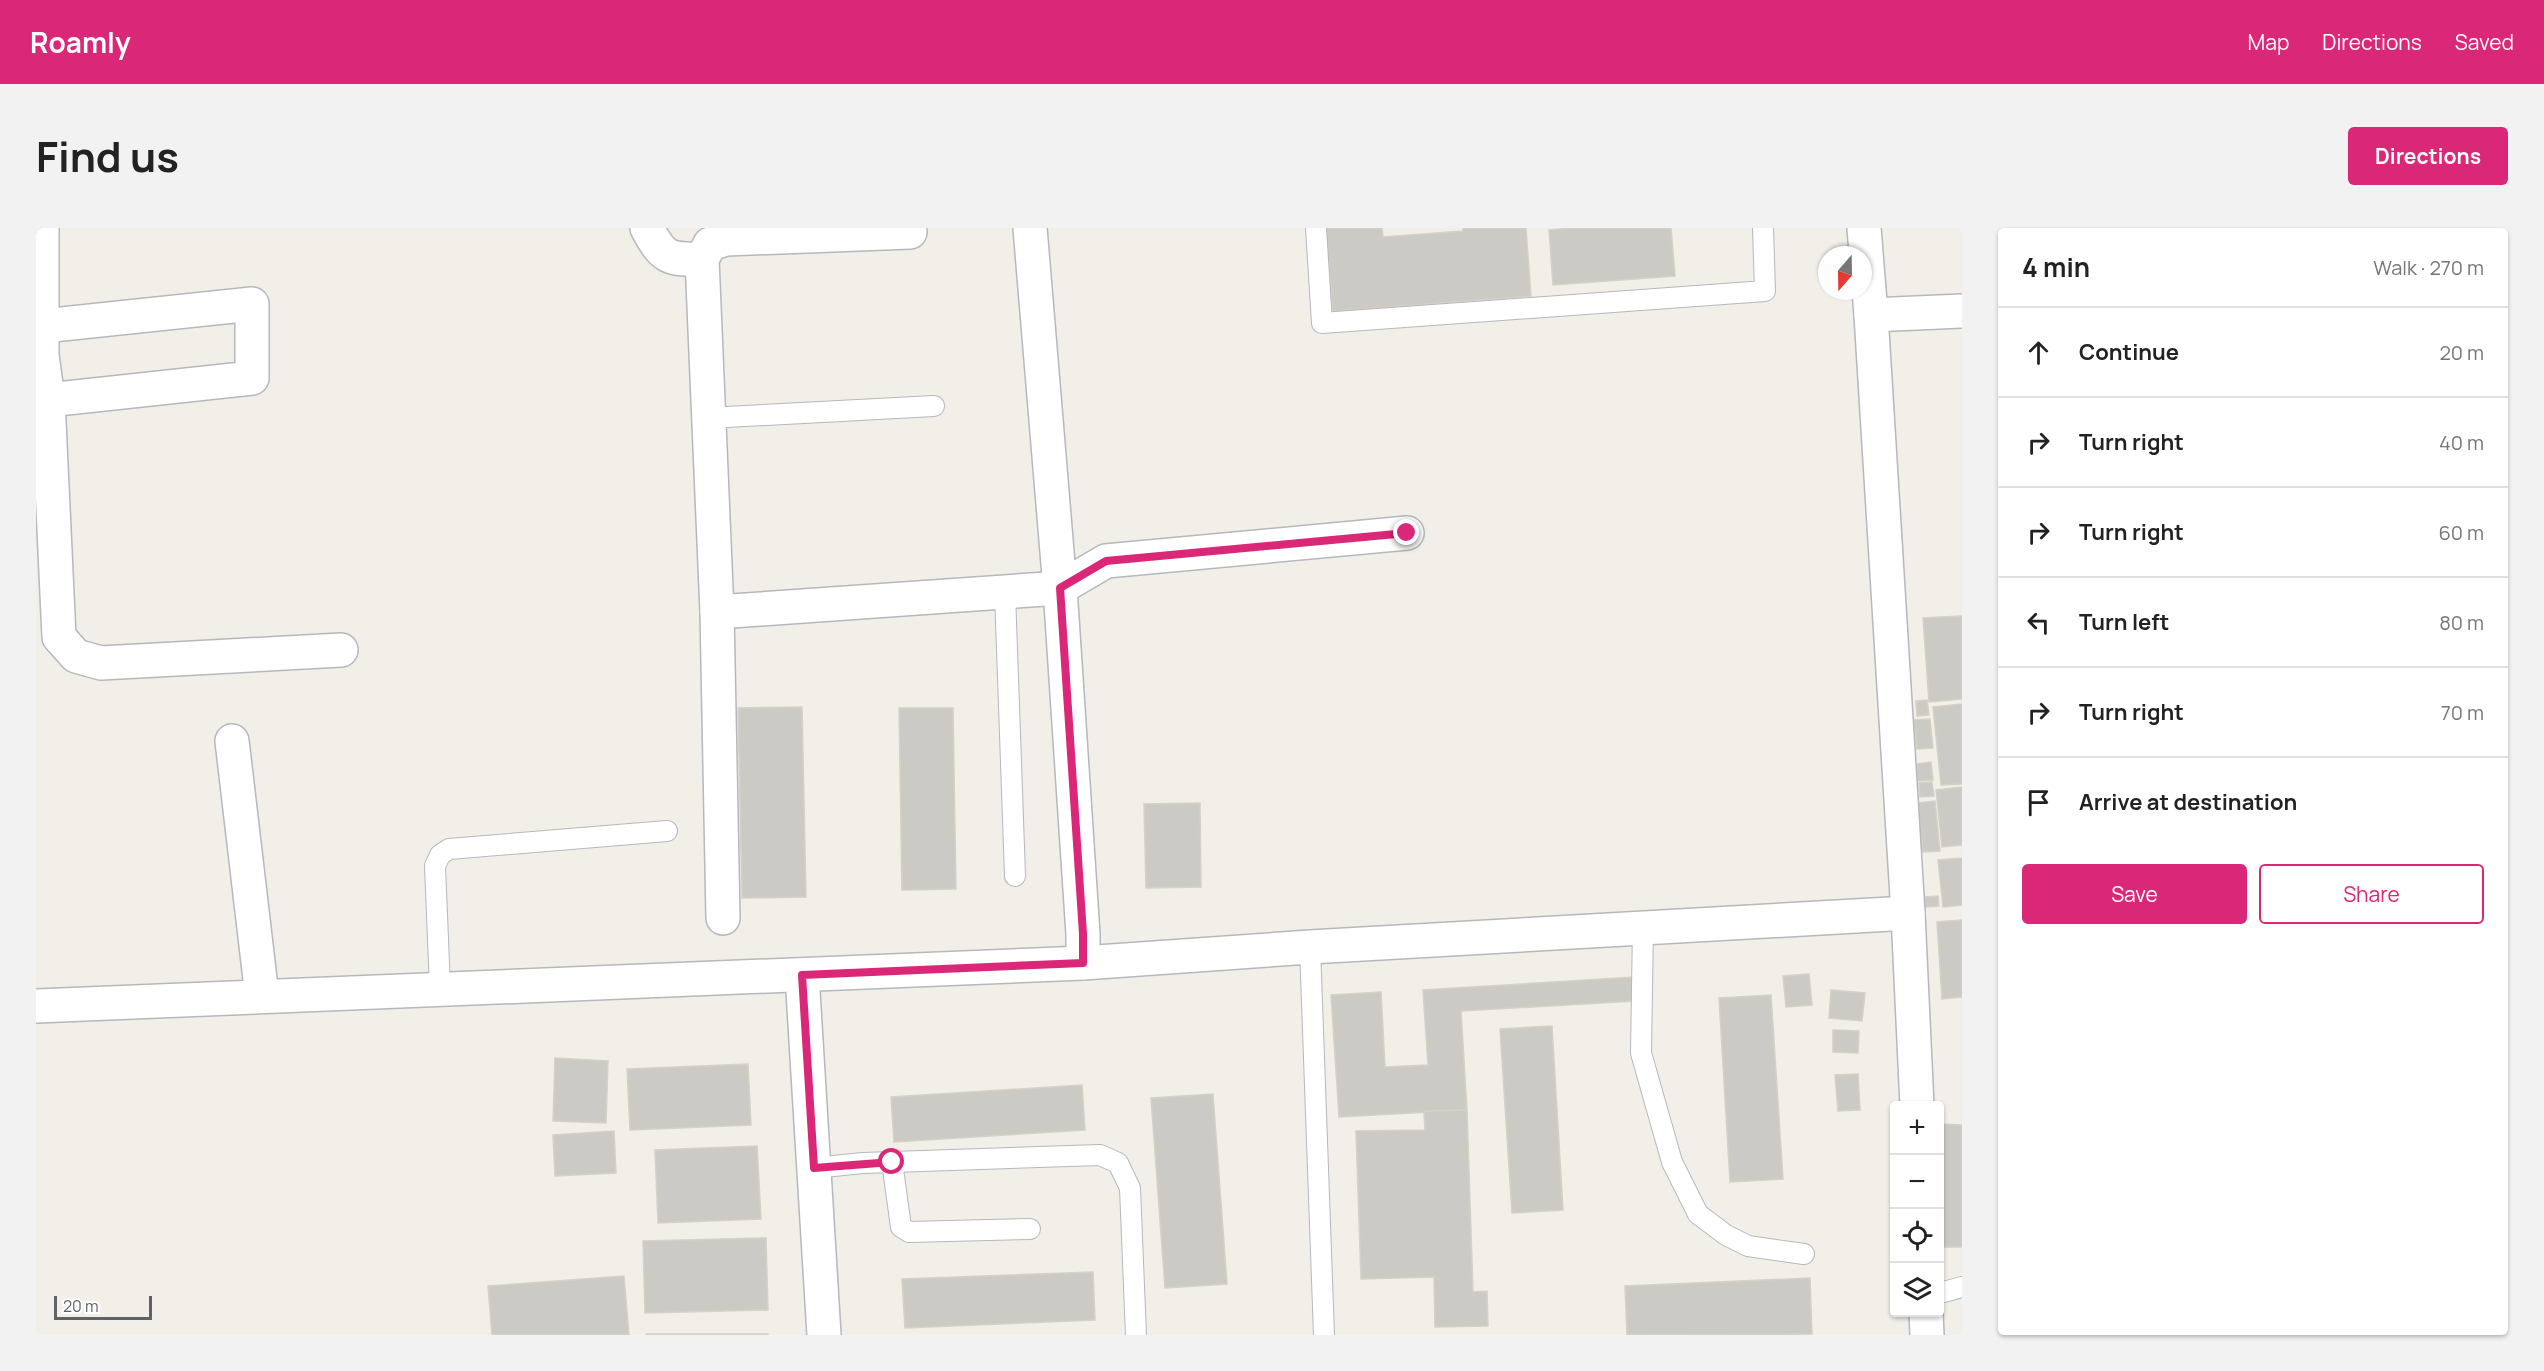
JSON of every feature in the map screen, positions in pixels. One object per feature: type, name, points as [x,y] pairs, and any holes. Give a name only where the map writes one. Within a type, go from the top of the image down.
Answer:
[{"type":"street","points":[[42,228],[40,345],[48,400],[59,637],[75,656],[100,663],[341,650]]},
{"type":"street","points":[[647,228],[657,247],[667,257],[678,260],[702,259]]},
{"type":"street","points":[[1030,228],[1060,588],[1083,963]]},
{"type":"street","points":[[1863,228],[1871,315],[1908,913],[1917,1101]]},
{"type":"street","points":[[723,918],[717,612],[702,259],[710,244],[762,233],[910,232]]},
{"type":"street","points":[[40,345],[252,304],[252,378],[48,400]]},
{"type":"street","points":[[1871,315],[1962,311]]},
{"type":"street","points":[[717,612],[1060,588],[1106,561],[1407,533]]},
{"type":"street","points":[[232,741],[262,996]]},
{"type":"street","points":[[36,1006],[1083,963],[1310,947],[1908,913]]},
{"type":"street","points":[[802,975],[824,1335]]},
{"type":"street","points":[[1926,1317],[1927,1335]]},
{"type":"lane","points":[[1316,228],[1322,323],[1766,291],[1763,228]]},
{"type":"lane","points":[[708,418],[934,406]]},
{"type":"lane","points":[[1005,593],[1015,876]]},
{"type":"lane","points":[[440,988],[435,866],[440,855],[449,849],[667,831]]},
{"type":"lane","points":[[1643,927],[1641,1053],[1672,1162],[1698,1214],[1726,1235],[1748,1246],[1804,1254]]},
{"type":"lane","points":[[1310,947],[1324,1335]]},
{"type":"lane","points":[[814,1168],[892,1162],[1100,1155],[1118,1163],[1130,1188],[1136,1335]]},
{"type":"lane","points":[[892,1162],[901,1227],[909,1232],[1030,1228]]},
{"type":"lane","points":[[1944,1292],[1962,1287]]},
{"type":"building","points":[[1326,228],[1382,228],[1383,237],[1463,231],[1463,228],[1526,228],[1531,296],[1333,311]]},
{"type":"building","points":[[1671,228],[1675,276],[1553,285],[1549,230]]},
{"type":"building","points":[[1962,616],[1962,699],[1929,702],[1923,618]]},
{"type":"building","points":[[1927,700],[1929,715],[1917,716],[1916,701]]},
{"type":"building","points":[[1962,704],[1962,784],[1941,785],[1933,707]]},
{"type":"building","points":[[802,707],[806,897],[742,898],[738,708]]},
{"type":"building","points":[[899,708],[953,708],[956,889],[902,890]]},
{"type":"building","points":[[1930,719],[1933,748],[1917,749],[1914,720]]},
{"type":"building","points":[[1931,762],[1933,780],[1918,781],[1917,764]]},
{"type":"building","points":[[1932,782],[1934,796],[1920,797],[1919,783]]},
{"type":"building","points":[[1962,787],[1962,845],[1942,847],[1936,790]]},
{"type":"building","points":[[1935,801],[1940,851],[1923,852],[1918,803]]},
{"type":"building","points":[[1200,803],[1201,887],[1146,888],[1144,804]]},
{"type":"building","points":[[1962,858],[1962,905],[1943,907],[1938,860]]},
{"type":"building","points":[[1938,896],[1939,906],[1925,907],[1925,897]]},
{"type":"building","points":[[1962,920],[1962,997],[1942,999],[1937,922]]},
{"type":"building","points":[[1809,974],[1812,1005],[1786,1007],[1783,976]]},
{"type":"building","points":[[1634,977],[1635,1001],[1461,1011],[1467,1110],[1339,1117],[1331,995],[1381,992],[1385,1067],[1428,1065],[1423,990]]},
{"type":"building","points":[[1831,990],[1865,993],[1862,1021],[1829,1018]]},
{"type":"building","points":[[1771,995],[1783,1179],[1730,1182],[1719,998]]},
{"type":"building","points":[[1552,1026],[1563,1210],[1512,1213],[1500,1029]]},
{"type":"building","points":[[1833,1030],[1859,1031],[1858,1053],[1833,1052]]},
{"type":"building","points":[[555,1058],[608,1061],[606,1123],[553,1121]]},
{"type":"building","points":[[748,1064],[751,1125],[630,1130],[627,1069]]},
{"type":"building","points":[[1858,1074],[1860,1110],[1838,1111],[1835,1075]]},
{"type":"building","points":[[1082,1085],[1085,1130],[894,1142],[891,1097]]},
{"type":"building","points":[[1213,1094],[1227,1284],[1165,1288],[1151,1098]]},
{"type":"building","points":[[1467,1110],[1473,1292],[1487,1291],[1488,1326],[1435,1327],[1434,1277],[1361,1279],[1356,1131],[1425,1130],[1424,1111]]},
{"type":"building","points":[[1944,1124],[1962,1125],[1962,1247],[1944,1247]]},
{"type":"building","points":[[614,1131],[616,1173],[555,1176],[553,1135]]},
{"type":"building","points":[[757,1146],[761,1219],[658,1223],[655,1150]]},
{"type":"building","points":[[766,1238],[768,1310],[645,1313],[643,1241]]},
{"type":"building","points":[[1093,1272],[1095,1320],[905,1328],[902,1279]]},
{"type":"building","points":[[624,1276],[629,1335],[492,1335],[488,1286]]},
{"type":"building","points":[[1810,1278],[1812,1334],[1627,1335],[1625,1286]]},
{"type":"building","points":[[768,1334],[768,1335],[646,1335]]},
{"type":"route","points":[[892,1162],[814,1168],[802,975],[1083,963],[1060,588],[1106,561],[1407,533]]}]
